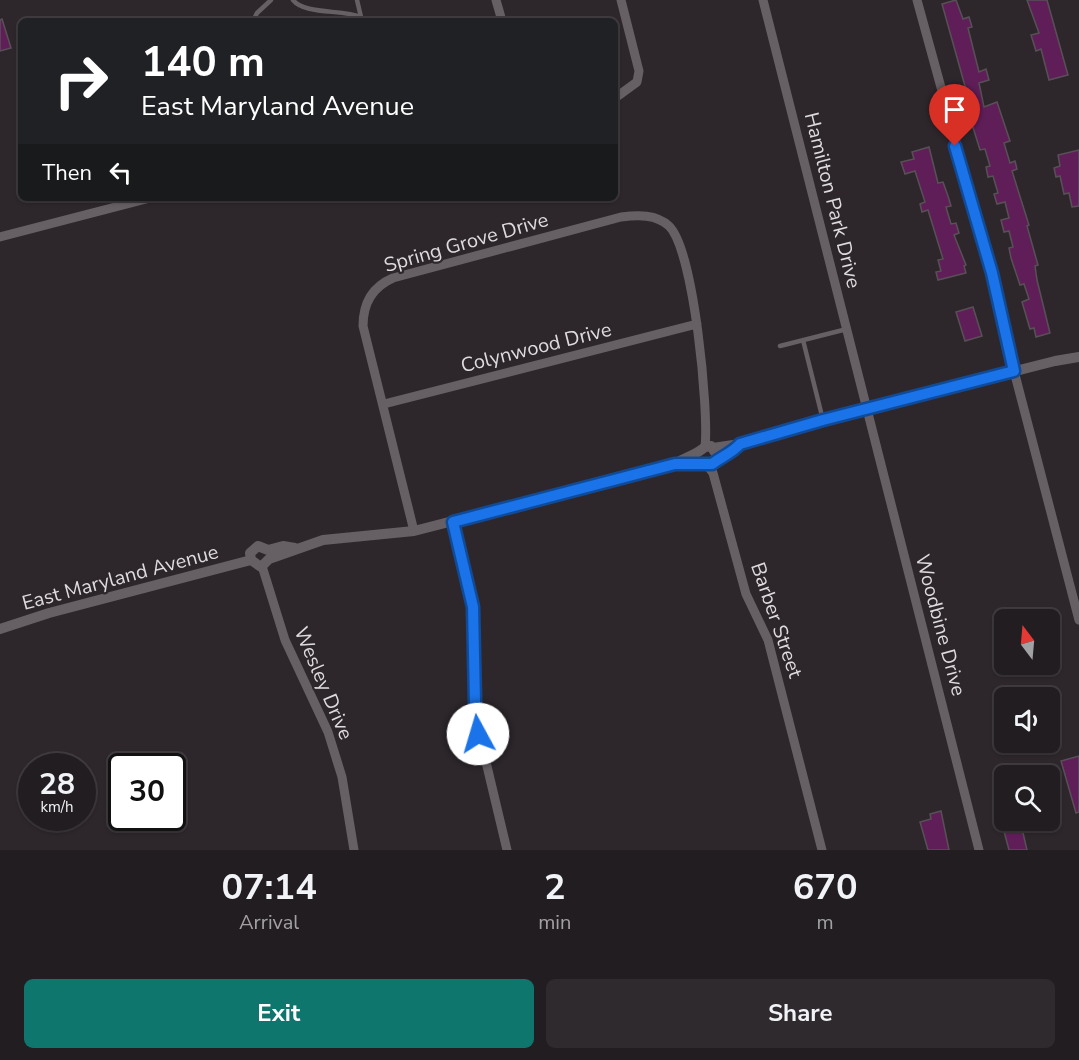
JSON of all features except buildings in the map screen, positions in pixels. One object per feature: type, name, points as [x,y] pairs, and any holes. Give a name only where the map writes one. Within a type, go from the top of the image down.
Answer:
[{"type":"street","points":[[496,0],[501,18]]},
{"type":"street","points":[[618,96],[637,82],[639,71],[621,0]]},
{"type":"street","name":"Hamilton Park Drive","points":[[763,0],[868,408]]},
{"type":"street","points":[[917,0],[992,273],[1014,371],[1079,620]]},
{"type":"street","points":[[0,237],[138,201]]},
{"type":"street","name":"Spring Grove Drive","points":[[414,531],[363,326],[363,314],[371,293],[393,278],[621,217],[650,217],[661,220],[676,234],[697,324],[709,455]]},
{"type":"street","name":"Colynwood Drive","points":[[384,404],[697,324]]},
{"type":"street","name":"East Maryland Avenue","points":[[0,629],[49,613],[250,560],[250,553],[258,546],[267,558],[323,540],[414,531],[675,464],[686,465],[709,455],[734,450],[740,444],[823,420],[1014,371],[1079,357]]},
{"type":"street","name":"Woodbine Drive","points":[[868,408],[979,850]]},
{"type":"street","name":"Barber Street","points":[[709,455],[746,594],[768,640],[822,850]]},
{"type":"street","points":[[453,522],[473,607],[476,720],[507,850]]},
{"type":"street","points":[[250,560],[267,558]]},
{"type":"street","name":"Wesley Drive","points":[[267,558],[285,640],[328,732],[342,777],[354,850]]},
{"type":"lane","points":[[254,18],[271,0]]},
{"type":"lane","points":[[292,0],[297,6],[307,9],[349,12],[362,17],[357,0]]},
{"type":"lane","points":[[780,346],[848,328]]},
{"type":"lane","points":[[803,340],[823,420]]},
{"type":"route","points":[[478,734],[475,702],[476,636],[473,607],[468,576],[453,522],[675,464],[686,465],[702,462],[712,464],[718,457],[734,450],[740,444],[823,420],[1014,371],[992,273],[955,146]]}]
